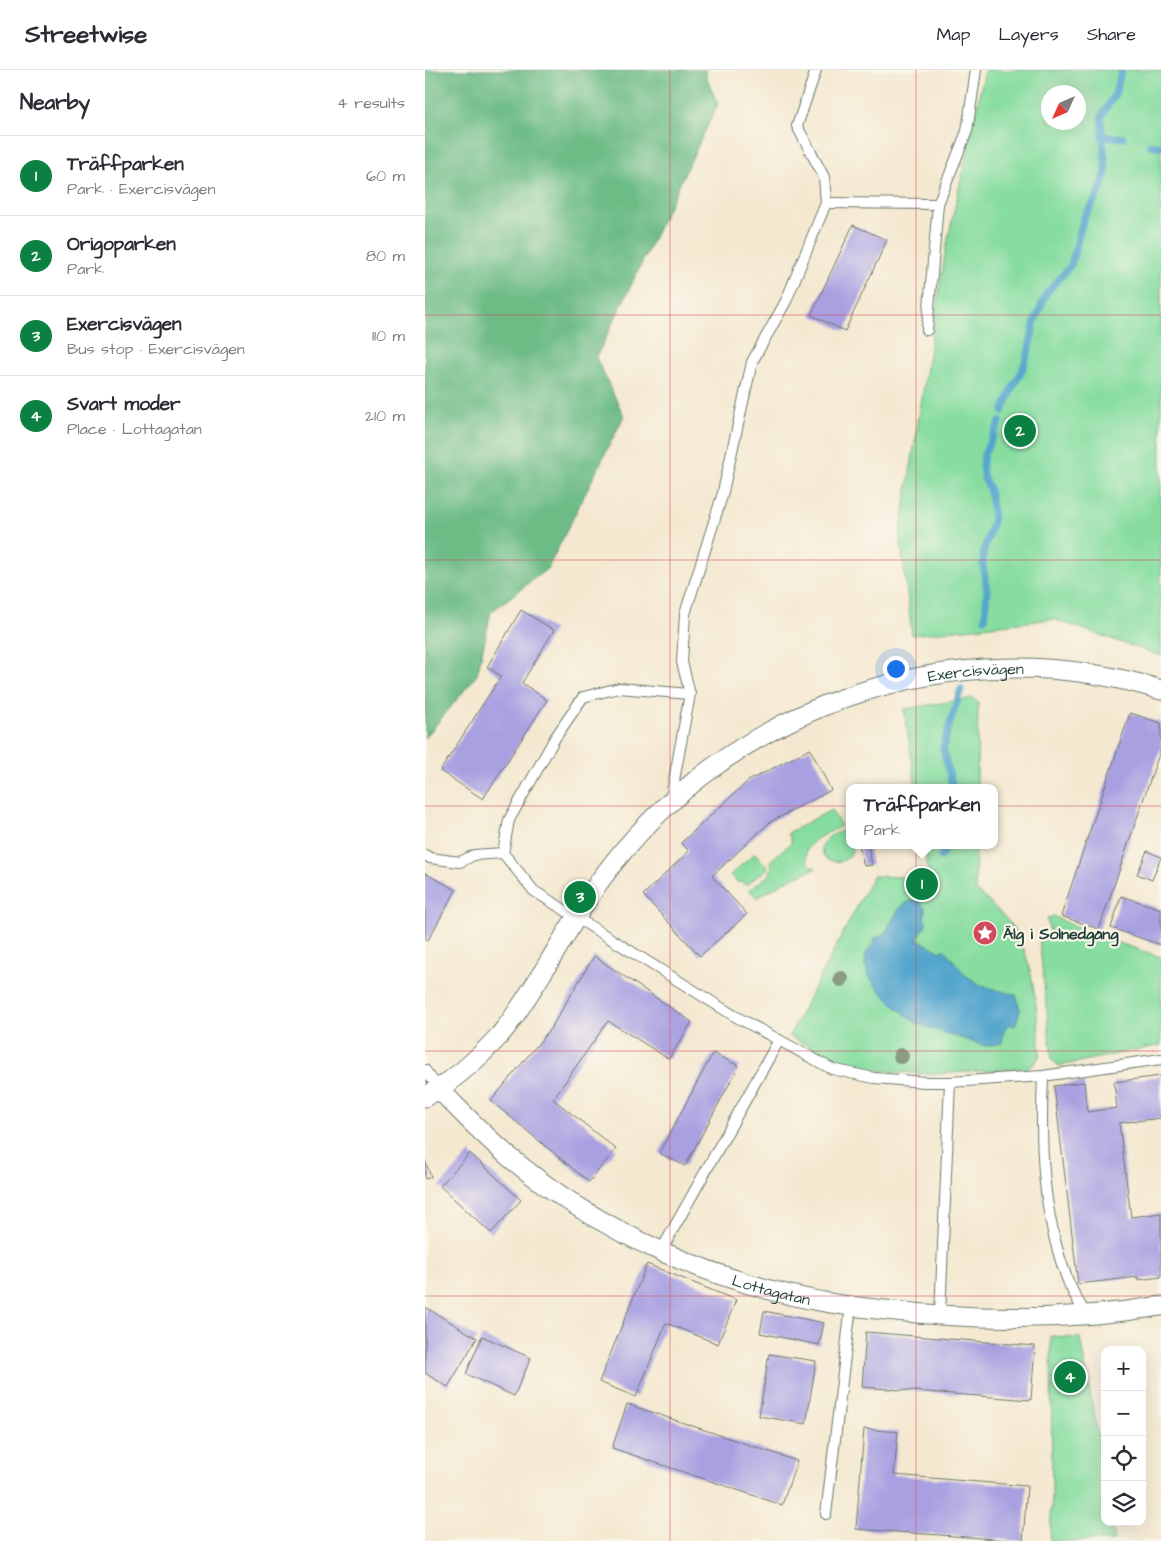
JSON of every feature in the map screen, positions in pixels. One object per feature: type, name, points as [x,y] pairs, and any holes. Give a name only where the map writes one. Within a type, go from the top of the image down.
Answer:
[{"type":"street","name":"Exercisvägen","points":[[432,1093],[475,1061],[501,1034],[522,1005],[612,865],[635,838],[669,803],[713,767],[772,730],[803,714],[869,689],[903,680],[972,670],[1007,668],[1077,672],[1161,690]]},
{"type":"street","name":"Lottagatan","points":[[432,1093],[472,1123],[508,1155],[585,1211],[627,1235],[661,1251],[737,1280],[829,1303],[900,1312],[971,1317],[1041,1318],[1112,1313],[1161,1306]]},
{"type":"lane","points":[[669,803],[690,694],[682,662],[685,614],[722,496],[752,362],[786,301],[826,203],[824,177],[797,126],[817,70]]},
{"type":"lane","points":[[927,330],[938,204],[967,131],[976,70]]},
{"type":"lane","points":[[826,203],[938,204]]},
{"type":"lane","points":[[690,694],[619,688],[583,697],[555,738],[509,820],[503,853],[534,891],[733,1015],[832,1069],[874,1078],[950,1082],[1043,1076],[1161,1059]]},
{"type":"lane","points":[[425,855],[430,858],[460,862],[474,856],[503,853]]},
{"type":"lane","points":[[661,1251],[779,1040]]},
{"type":"lane","points":[[425,1070],[432,1093]]},
{"type":"lane","points":[[1043,1076],[1044,1186],[1049,1217],[1057,1250],[1068,1282],[1086,1315]]},
{"type":"lane","points":[[940,1315],[950,1082]]},
{"type":"lane","points":[[826,1514],[851,1306]]},
{"type":"green space","points":[[425,70],[706,70],[706,77],[718,104],[596,358],[624,416],[548,568],[491,612],[477,675],[425,738]]},
{"type":"green space","points":[[985,70],[1161,70],[1161,656],[1053,619],[912,635],[900,535],[946,248]]},
{"type":"green space","points":[[973,698],[978,703],[977,784],[915,784],[904,709]]},
{"type":"green space","points":[[831,810],[841,826],[809,846],[806,859],[809,864],[816,868],[786,881],[757,898],[749,890],[770,874],[772,865],[770,861],[792,842],[788,833]]},
{"type":"green space","points":[[846,830],[846,849],[852,849],[852,851],[847,858],[842,860],[828,860],[822,851],[823,843],[838,832]]},
{"type":"green space","points":[[925,849],[976,849],[975,890],[1011,925],[1019,938],[1030,969],[1036,1005],[1040,1055],[1036,1062],[1028,1068],[933,1074],[853,1069],[789,1036],[873,876],[929,878]]},
{"type":"green space","points":[[755,853],[766,864],[767,869],[746,885],[742,882],[737,882],[730,875]]},
{"type":"green space","points":[[1053,916],[1086,932],[1161,957],[1161,1045],[1059,1066],[1052,1060],[1039,939],[1051,938],[1047,919]]},
{"type":"green space","points":[[1051,1336],[1080,1338],[1101,1451],[1101,1526],[1112,1526],[1114,1541],[1050,1541],[1052,1495]]},
{"type":"water","points":[[915,900],[925,908],[924,919],[927,922],[917,939],[941,952],[944,949],[965,975],[982,986],[1016,995],[1020,1010],[1015,1026],[1007,1025],[1003,1033],[1002,1043],[986,1046],[918,1024],[897,1008],[871,979],[865,965],[866,953],[874,943],[875,938],[885,933],[899,909],[906,903]]},
{"type":"building","points":[[853,225],[887,240],[845,331],[811,315]]},
{"type":"building","points":[[521,610],[554,630],[522,683],[547,700],[483,799],[440,771],[501,676],[487,667]]},
{"type":"building","points":[[1130,713],[1161,723],[1161,748],[1099,929],[1061,916]]},
{"type":"building","points":[[810,749],[831,790],[770,822],[712,876],[747,914],[700,956],[643,895],[689,851],[681,843],[748,781]]},
{"type":"building","points":[[860,849],[869,849],[872,865],[864,866]]},
{"type":"building","points":[[1147,851],[1161,857],[1152,880],[1137,874]]},
{"type":"building","points":[[425,873],[456,890],[428,940],[425,938]]},
{"type":"building","points":[[1121,896],[1161,909],[1161,945],[1111,928]]},
{"type":"building","points":[[594,956],[692,1022],[669,1059],[608,1021],[553,1099],[616,1149],[589,1182],[491,1101],[551,1028]]},
{"type":"building","points":[[713,1053],[739,1066],[685,1166],[659,1153]]},
{"type":"building","points":[[1161,1076],[1161,1118],[1119,1123],[1131,1217],[1161,1213],[1161,1277],[1138,1280],[1138,1277],[1078,1284],[1054,1086],[1084,1082],[1087,1112],[1117,1108],[1114,1082]]},
{"type":"building","points":[[470,1153],[521,1200],[491,1233],[440,1186]]},
{"type":"building","points":[[425,1160],[431,1177],[425,1179]]},
{"type":"building","points":[[647,1264],[736,1300],[718,1344],[666,1323],[636,1397],[599,1382]]},
{"type":"building","points":[[425,1307],[477,1338],[448,1387],[425,1373]]},
{"type":"building","points":[[764,1311],[824,1323],[819,1345],[760,1333]]},
{"type":"building","points":[[866,1332],[1035,1346],[1031,1400],[862,1387]]},
{"type":"building","points":[[482,1336],[531,1358],[514,1396],[466,1374]]},
{"type":"building","points":[[769,1354],[816,1361],[806,1424],[759,1416]]},
{"type":"building","points":[[627,1404],[797,1461],[782,1505],[612,1448]]},
{"type":"building","points":[[864,1429],[898,1432],[894,1475],[1027,1486],[1023,1541],[856,1529]]},
{"type":"waterway","points":[[1003,411],[1022,371],[1035,321],[1046,294],[1071,265],[1084,217],[1101,188],[1106,171],[1101,117],[1115,94],[1122,70]]},
{"type":"waterway","points":[[1102,136],[1123,138]]},
{"type":"waterway","points":[[1150,145],[1161,147]]},
{"type":"waterway","points":[[985,618],[987,591],[983,564],[984,550],[994,518],[989,488],[984,479],[982,467],[984,454],[1000,422]]},
{"type":"waterway","points":[[952,784],[943,749],[961,689]]},
{"type":"waterway","points":[[941,857],[944,849]]},
{"type":"waterway","points":[[918,901],[925,888]]},
{"type":"place","name":"Origoparken","points":[[1020,431]]},
{"type":"place","name":"Träffparken","points":[[922,884]]},
{"type":"place","name":"Exercisvägen","points":[[580,897]]},
{"type":"place","name":"Älg i Solnedgång","points":[[985,933]]},
{"type":"place","name":"Svart moder","points":[[1070,1377]]}]
